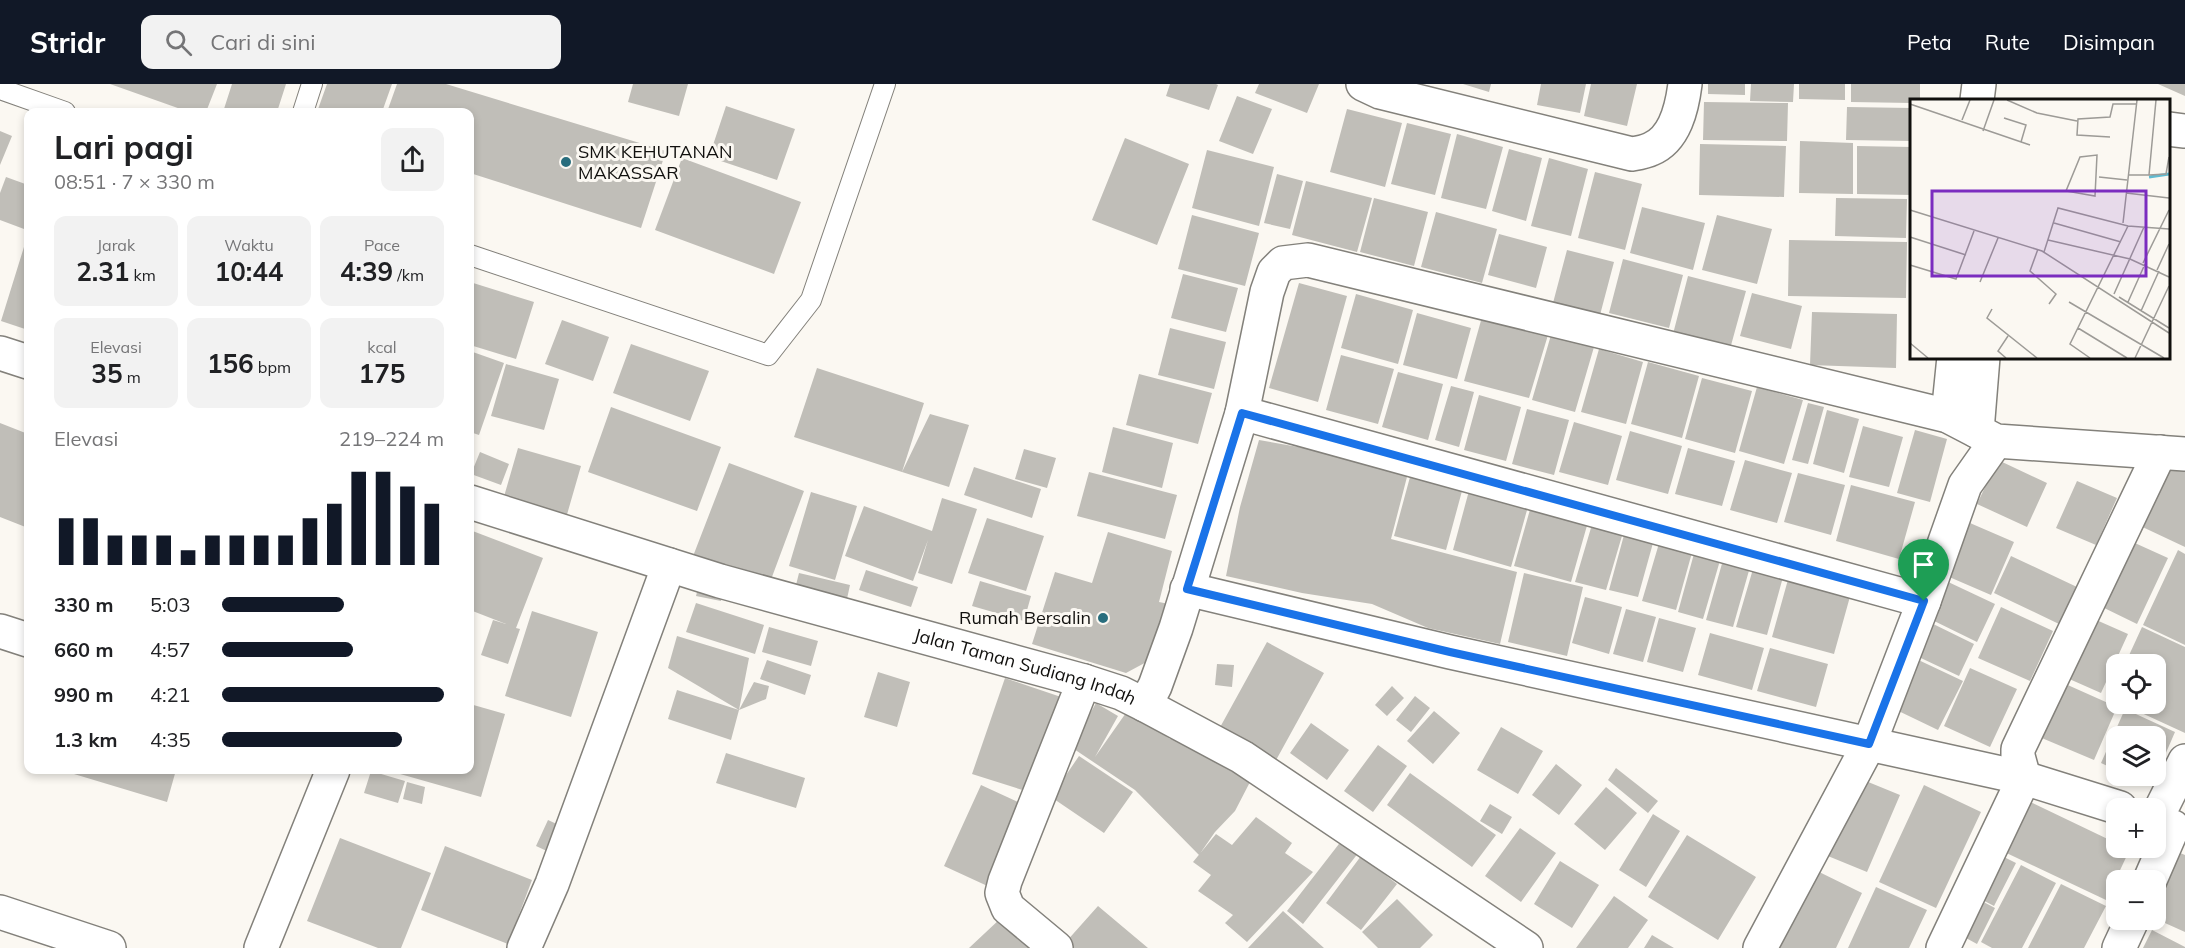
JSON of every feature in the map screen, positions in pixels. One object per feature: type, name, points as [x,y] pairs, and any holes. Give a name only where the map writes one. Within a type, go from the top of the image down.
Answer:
[{"type":"street","points":[[1363,84],[1380,92],[1632,154],[1652,149],[1666,138],[1676,120],[1685,84]]},
{"type":"street","points":[[1977,99],[1980,84]]},
{"type":"street","points":[[2170,129],[2185,131]]},
{"type":"street","points":[[1145,705],[1155,686],[1242,413],[1267,292],[1274,272],[1283,263],[1308,260],[1974,430],[2173,453],[2018,749],[2024,778],[1943,948]]},
{"type":"street","points":[[0,353],[24,361]]},
{"type":"street","points":[[1954,358],[1974,430]]},
{"type":"street","points":[[1760,948],[1869,744],[1924,601],[1965,485],[1983,358]]},
{"type":"street","points":[[1242,413],[1924,601]]},
{"type":"street","name":"Jalan Taman Sudiang Indah","points":[[474,503],[731,584],[1120,693],[1242,757],[1526,948]]},
{"type":"street","points":[[524,948],[552,884],[669,565]]},
{"type":"street","points":[[1187,589],[1450,652],[2024,778],[2106,804]]},
{"type":"street","points":[[0,630],[24,639]]},
{"type":"street","points":[[1056,948],[1008,908],[1002,893],[1083,681]]},
{"type":"street","points":[[2153,870],[2185,761]]},
{"type":"street","points":[[261,948],[331,774]]},
{"type":"street","points":[[0,912],[109,948]]},
{"type":"street","points":[[2119,948],[2127,930]]},
{"type":"lane","points":[[304,108],[312,84]]},
{"type":"lane","points":[[474,256],[768,355],[812,300],[885,84]]},
{"type":"lane","points":[[0,89],[54,108]]},
{"type":"building","points":[[110,84],[217,84],[208,108],[178,108]]},
{"type":"building","points":[[232,84],[286,84],[278,108],[224,108]]},
{"type":"building","points":[[327,84],[392,84],[383,108],[318,108]]},
{"type":"building","name":"SMK KEHUTANAN MAKASSAR","points":[[397,84],[446,84],[666,151],[641,228],[474,174],[474,108],[388,108]]},
{"type":"building","name":"SMK KEHUTANAN MAKASSAR","points":[[633,84],[688,84],[679,116],[628,102]]},
{"type":"building","points":[[1170,84],[1218,85],[1209,110],[1166,96]]},
{"type":"building","points":[[1259,84],[1319,84],[1307,113],[1255,93]]},
{"type":"building","points":[[1463,84],[1491,84],[1489,92]]},
{"type":"building","points":[[1541,84],[1586,84],[1580,113],[1537,105]]},
{"type":"building","points":[[1591,84],[1637,84],[1627,126],[1584,116]]},
{"type":"building","points":[[1708,84],[1745,84],[1745,95],[1708,94]]},
{"type":"building","points":[[1751,84],[1794,84],[1793,102],[1750,101]]},
{"type":"building","points":[[1799,84],[1845,84],[1845,100],[1799,99]]},
{"type":"building","points":[[1851,84],[1920,84],[1920,99],[1910,99],[1910,103],[1851,102]]},
{"type":"building","points":[[2158,84],[2185,84],[2185,96]]},
{"type":"building","points":[[1237,96],[1272,109],[1253,154],[1219,141]]},
{"type":"building","points":[[1704,102],[1788,103],[1787,141],[1703,140]]},
{"type":"building","points":[[726,106],[795,129],[777,180],[709,157]]},
{"type":"building","points":[[1847,107],[1910,108],[1910,141],[1846,140]]},
{"type":"building","points":[[1347,109],[1402,123],[1385,187],[1330,172]]},
{"type":"building","points":[[1407,123],[1451,134],[1435,195],[1391,184]]},
{"type":"building","points":[[0,131],[12,136],[0,165]]},
{"type":"building","points":[[1457,134],[1503,147],[1486,209],[1441,198]]},
{"type":"building","points":[[1125,138],[1189,164],[1157,245],[1092,220]]},
{"type":"building","points":[[1800,141],[1853,143],[1853,194],[1799,193]]},
{"type":"building","points":[[1700,144],[1786,146],[1784,197],[1699,195]]},
{"type":"building","points":[[1857,146],[1910,147],[1910,195],[1857,194]]},
{"type":"building","points":[[1509,149],[1542,158],[1526,221],[1492,211]]},
{"type":"building","points":[[1207,150],[1274,167],[1259,226],[1192,208]]},
{"type":"building","name":"SMK KEHUTANAN MAKASSAR","points":[[682,158],[801,202],[774,274],[655,230]]},
{"type":"building","points":[[1549,158],[1588,169],[1571,236],[1531,226]]},
{"type":"building","points":[[1595,172],[1642,184],[1625,250],[1578,238]]},
{"type":"building","points":[[1277,174],[1303,181],[1290,229],[1264,223]]},
{"type":"building","points":[[6,177],[24,184],[24,229],[0,220],[0,193]]},
{"type":"building","points":[[1306,181],[1372,198],[1357,252],[1292,235]]},
{"type":"building","points":[[1374,198],[1428,212],[1414,266],[1360,252]]},
{"type":"building","points":[[1836,198],[1907,199],[1906,238],[1835,236]]},
{"type":"building","points":[[1642,207],[1705,223],[1693,270],[1630,253]]},
{"type":"building","points":[[1436,212],[1497,229],[1482,283],[1421,267]]},
{"type":"building","points":[[1192,215],[1259,233],[1245,286],[1178,269]]},
{"type":"building","points":[[1717,215],[1772,229],[1757,284],[1702,270]]},
{"type":"building","points":[[1499,234],[1547,247],[1536,288],[1488,275]]},
{"type":"building","points":[[1789,240],[1907,242],[1906,298],[1788,296]]},
{"type":"building","points":[[24,247],[24,329],[1,321]]},
{"type":"building","points":[[1567,250],[1614,262],[1600,315],[1553,303]]},
{"type":"building","points":[[1623,259],[1683,275],[1669,328],[1609,313]]},
{"type":"building","points":[[1183,274],[1238,288],[1226,332],[1171,318]]},
{"type":"building","points":[[1688,276],[1746,291],[1730,349],[1673,334]]},
{"type":"building","points":[[474,283],[534,302],[516,359],[474,346]]},
{"type":"building","points":[[1299,283],[1347,296],[1318,402],[1269,388]]},
{"type":"building","points":[[1752,293],[1802,306],[1791,349],[1740,336]]},
{"type":"building","points":[[1356,294],[1413,310],[1398,364],[1341,348]]},
{"type":"building","points":[[1812,312],[1897,314],[1896,368],[1810,365]]},
{"type":"building","points":[[1417,313],[1471,328],[1457,379],[1403,365]]},
{"type":"building","points":[[1482,317],[1548,335],[1529,398],[1464,381]]},
{"type":"building","points":[[562,320],[609,337],[593,381],[545,364]]},
{"type":"building","points":[[1170,328],[1226,342],[1214,389],[1158,375]]},
{"type":"building","points":[[1551,335],[1594,347],[1575,412],[1532,400]]},
{"type":"building","points":[[631,344],[709,371],[690,421],[613,393]]},
{"type":"building","points":[[1599,349],[1643,362],[1626,424],[1581,412]]},
{"type":"building","points":[[474,352],[504,363],[479,435],[474,433]]},
{"type":"building","points":[[1341,355],[1394,369],[1378,424],[1326,410]]},
{"type":"building","points":[[1648,362],[1699,376],[1682,438],[1631,424]]},
{"type":"building","points":[[506,364],[559,379],[544,430],[491,416]]},
{"type":"building","points":[[817,368],[924,403],[902,472],[794,437]]},
{"type":"building","points":[[1398,372],[1443,384],[1428,440],[1382,427]]},
{"type":"building","points":[[1139,374],[1212,393],[1198,444],[1126,425]]},
{"type":"building","points":[[1702,378],[1752,391],[1735,453],[1685,439]]},
{"type":"building","points":[[1451,386],[1474,392],[1459,447],[1435,440]]},
{"type":"building","points":[[1757,387],[1803,400],[1784,464],[1739,451]]},
{"type":"building","points":[[1479,395],[1521,407],[1506,461],[1464,450]]},
{"type":"building","points":[[1808,403],[1824,407],[1808,464],[1792,460]]},
{"type":"building","points":[[611,407],[721,447],[697,511],[588,472]]},
{"type":"building","points":[[1527,409],[1569,420],[1554,475],[1512,464]]},
{"type":"building","points":[[1827,410],[1859,419],[1844,473],[1813,464]]},
{"type":"building","points":[[930,414],[969,425],[949,487],[902,472]]},
{"type":"building","points":[[1574,422],[1622,436],[1608,485],[1559,472]]},
{"type":"building","points":[[0,423],[24,432],[24,526],[0,517]]},
{"type":"building","points":[[1863,426],[1903,437],[1889,487],[1849,477]]},
{"type":"building","points":[[1113,427],[1173,443],[1162,488],[1102,472]]},
{"type":"building","points":[[1915,430],[1947,439],[1930,502],[1897,493]]},
{"type":"building","points":[[1630,431],[1682,446],[1668,494],[1616,480]]},
{"type":"building","points":[[1259,440],[1338,454],[1408,473],[1391,539],[1517,572],[1500,644],[1428,628],[1372,604],[1302,593],[1226,576],[1240,507]]},
{"type":"building","points":[[518,448],[581,466],[566,518],[503,500]]},
{"type":"building","points":[[1688,448],[1735,461],[1722,506],[1675,494]]},
{"type":"building","points":[[1024,449],[1056,458],[1047,488],[1015,479]]},
{"type":"building","points":[[480,452],[509,464],[501,485],[474,475],[474,467]]},
{"type":"building","points":[[1745,460],[1792,473],[1777,523],[1730,510]]},
{"type":"building","points":[[1998,460],[2047,483],[2027,527],[1977,504]]},
{"type":"building","points":[[2163,461],[2185,471],[2185,547],[2134,523]]},
{"type":"building","points":[[729,463],[804,491],[766,593],[690,564]]},
{"type":"building","points":[[974,467],[1041,489],[1032,518],[964,495]]},
{"type":"building","points":[[1089,472],[1177,495],[1165,539],[1077,516]]},
{"type":"building","points":[[1798,473],[1845,485],[1831,535],[1784,522]]},
{"type":"building","points":[[1410,477],[1462,491],[1446,550],[1394,536]]},
{"type":"building","points":[[2077,481],[2117,498],[2096,545],[2056,528]]},
{"type":"building","points":[[1851,485],[1915,502],[1899,559],[1836,541]]},
{"type":"building","points":[[1470,487],[1529,503],[1511,567],[1453,550]]},
{"type":"building","points":[[811,492],[857,506],[835,580],[789,566]]},
{"type":"building","points":[[942,498],[977,509],[952,584],[918,573],[928,540],[913,581],[845,556],[864,506],[932,531]]},
{"type":"building","points":[[1531,506],[1588,522],[1571,582],[1514,566]]},
{"type":"building","points":[[987,518],[1044,536],[1026,591],[968,573]]},
{"type":"building","points":[[1963,520],[2014,542],[1991,595],[1940,573]]},
{"type":"building","points":[[1593,521],[1624,529],[1606,590],[1575,582]]},
{"type":"building","points":[[474,532],[543,558],[516,628],[520,629],[508,664],[481,655],[493,620],[506,624],[474,612]]},
{"type":"building","name":"Rumah Bersalin","points":[[1108,532],[1172,551],[1159,602],[1169,604],[1152,659],[1126,673],[1032,644],[1055,572],[1092,583]]},
{"type":"building","points":[[1624,535],[1653,543],[1638,597],[1609,590]]},
{"type":"building","points":[[2126,539],[2168,558],[2137,624],[2096,604]]},
{"type":"building","points":[[1660,540],[1693,549],[1676,610],[1642,601]]},
{"type":"building","points":[[1695,550],[1721,557],[1703,619],[1678,612]]},
{"type":"building","points":[[2178,550],[2185,554],[2185,645],[2143,625]]},
{"type":"building","points":[[2011,556],[2077,587],[2059,624],[1994,593]]},
{"type":"building","points":[[1723,560],[1750,567],[1733,627],[1706,620]]},
{"type":"building","points":[[1753,569],[1783,577],[1767,635],[1736,627]]},
{"type":"building","points":[[866,570],[918,587],[911,607],[859,590]]},
{"type":"building","points":[[799,573],[850,585],[845,608],[793,597]]},
{"type":"building","points":[[1524,573],[1583,587],[1567,656],[1508,642]]},
{"type":"building","points":[[1789,576],[1851,593],[1834,654],[1772,637]]},
{"type":"building","points":[[1944,580],[1995,604],[1977,642],[1926,617]]},
{"type":"building","points":[[980,581],[1031,596],[1024,621],[972,606]]},
{"type":"building","points":[[699,584],[723,590],[721,601],[696,596]]},
{"type":"building","points":[[1585,597],[1622,607],[1609,654],[1572,643]]},
{"type":"building","points":[[696,603],[764,625],[755,654],[686,632]]},
{"type":"building","points":[[2001,607],[2053,631],[2030,681],[1978,658]]},
{"type":"building","points":[[1626,609],[1656,617],[1643,662],[1613,654]]},
{"type":"building","points":[[532,611],[598,632],[571,717],[505,696]]},
{"type":"building","points":[[2085,615],[2128,634],[2119,654],[2106,654],[2106,682],[2101,693],[2058,674]]},
{"type":"building","points":[[1659,618],[1696,628],[1683,672],[1647,662]]},
{"type":"building","points":[[1921,618],[1974,644],[1959,676],[1906,651]]},
{"type":"building","points":[[769,627],[818,641],[811,666],[762,652]]},
{"type":"building","points":[[2142,627],[2185,647],[2185,733],[2144,714],[2166,714],[2166,654],[2130,654]]},
{"type":"building","points":[[1710,633],[1764,648],[1752,690],[1698,675]]},
{"type":"building","points":[[677,636],[749,658],[739,710],[668,668]]},
{"type":"building","points":[[1267,642],[1324,673],[1275,762],[1218,731]]},
{"type":"building","points":[[1770,648],[1828,664],[1816,707],[1757,691]]},
{"type":"building","points":[[1910,656],[1963,681],[1938,730],[1886,705]]},
{"type":"building","points":[[767,660],[811,675],[805,695],[760,679]]},
{"type":"building","points":[[1217,664],[1234,665],[1232,687],[1215,685]]},
{"type":"building","points":[[1970,668],[2017,689],[1990,747],[1944,726]]},
{"type":"building","points":[[878,672],[910,682],[897,727],[864,717]]},
{"type":"building","points":[[1005,678],[1064,698],[1032,793],[972,774]]},
{"type":"building","points":[[754,682],[769,686],[766,699],[739,710]]},
{"type":"building","points":[[2061,682],[2106,702],[2106,714],[2114,714],[2109,726],[2106,726],[2106,732],[2094,760],[2037,736]]},
{"type":"building","points":[[1392,686],[1404,698],[1387,716],[1375,705]]},
{"type":"building","points":[[677,690],[739,710],[731,740],[668,719]]},
{"type":"building","points":[[1415,696],[1430,708],[1411,732],[1396,720]]},
{"type":"building","points":[[1096,703],[1118,716],[1095,757],[1128,710],[1170,739],[1176,738],[1250,782],[1235,811],[1215,832],[1199,855],[1135,790],[1071,747]]},
{"type":"building","points":[[474,705],[505,714],[481,797],[400,774],[474,774]]},
{"type":"building","points":[[1434,711],[1460,733],[1433,764],[1407,741]]},
{"type":"building","points":[[2123,714],[2136,714],[2162,726],[2117,726]]},
{"type":"building","points":[[1311,723],[1349,750],[1327,780],[1290,753]]},
{"type":"building","points":[[1501,727],[1543,751],[1518,794],[1477,770]]},
{"type":"building","points":[[2166,728],[2175,732],[2166,753]]},
{"type":"building","points":[[1378,745],[1407,766],[1373,812],[1344,791]]},
{"type":"building","points":[[2106,752],[2106,765],[2101,763]]},
{"type":"building","points":[[726,753],[805,778],[796,808],[716,783]]},
{"type":"building","points":[[1079,756],[1133,792],[1104,833],[1051,797]]},
{"type":"building","points":[[1556,764],[1582,785],[1559,815],[1532,795]]},
{"type":"building","points":[[1616,768],[1658,801],[1648,813],[1608,780]]},
{"type":"building","points":[[1410,773],[1496,835],[1472,867],[1387,805]]},
{"type":"building","points":[[74,774],[175,774],[167,802]]},
{"type":"building","points":[[370,774],[381,774],[405,781],[398,803],[364,793]]},
{"type":"building","points":[[1856,777],[1900,795],[1867,872],[1823,854]]},
{"type":"building","points":[[407,782],[425,787],[422,804],[403,799]]},
{"type":"building","points":[[981,785],[1031,808],[994,889],[944,866]]},
{"type":"building","points":[[1924,785],[1981,812],[1936,908],[1879,882]]},
{"type":"building","points":[[1606,787],[1637,813],[1605,850],[1574,824]]},
{"type":"building","points":[[2022,798],[2106,838],[2106,858],[2126,858],[2120,870],[2106,870],[2106,900],[1998,849]]},
{"type":"building","points":[[1490,804],[1512,817],[1502,834],[1480,821]]},
{"type":"building","points":[[1653,814],[1680,831],[1646,887],[1619,870]]},
{"type":"building","points":[[1256,817],[1292,843],[1285,853],[1313,872],[1247,942],[1225,923],[1233,915],[1198,891],[1211,875],[1193,862],[1216,834],[1232,845]]},
{"type":"building","points":[[548,820],[561,826],[549,852],[536,846]]},
{"type":"building","points":[[1520,828],[1556,853],[1521,902],[1485,876]]},
{"type":"building","points":[[1687,835],[1756,877],[1718,940],[1648,897]]},
{"type":"building","points":[[340,838],[431,873],[401,948],[378,948],[307,921]]},
{"type":"building","points":[[1342,840],[1359,852],[1303,924],[1287,911]]},
{"type":"building","points":[[445,846],[532,880],[508,944],[421,910]]},
{"type":"building","points":[[2168,848],[2185,855],[2185,932],[2166,923],[2166,870],[2160,870]]},
{"type":"building","points":[[1994,852],[2016,863],[1994,906],[1973,895]]},
{"type":"building","points":[[1361,856],[1397,884],[1361,930],[1326,903]]},
{"type":"building","points":[[1560,861],[1599,885],[1572,928],[1534,904]]},
{"type":"building","points":[[2021,865],[2056,883],[2022,948],[1992,948],[1981,942]]},
{"type":"building","points":[[1809,867],[1862,893],[1836,948],[1771,948]]},
{"type":"building","points":[[2061,884],[2106,906],[2084,948],[2028,948]]},
{"type":"building","points":[[1876,887],[1927,910],[1909,948],[1848,948]]},
{"type":"building","points":[[1614,896],[1648,920],[1628,948],[1576,948]]},
{"type":"building","points":[[1974,897],[1995,908],[1977,944],[1955,932]]},
{"type":"building","points":[[1397,899],[1433,935],[1420,948],[1378,948],[1362,932]]},
{"type":"building","points":[[1098,906],[1148,948],[1071,948],[1065,943]]},
{"type":"building","points":[[1283,911],[1324,948],[1248,948]]},
{"type":"building","points":[[1001,918],[1029,948],[969,948]]},
{"type":"building","points":[[2152,930],[2185,947],[2185,948],[2143,948]]},
{"type":"building","points":[[1652,935],[1674,948],[1644,948]]},
{"type":"place","name":"SMK KEHUTANAN MAKASSAR","points":[[566,162]]},
{"type":"place","name":"Rumah Bersalin","points":[[1103,618]]},
{"type":"route","points":[[1242,413],[1924,601],[1869,744],[1450,652],[1187,589],[1242,413]]}]
